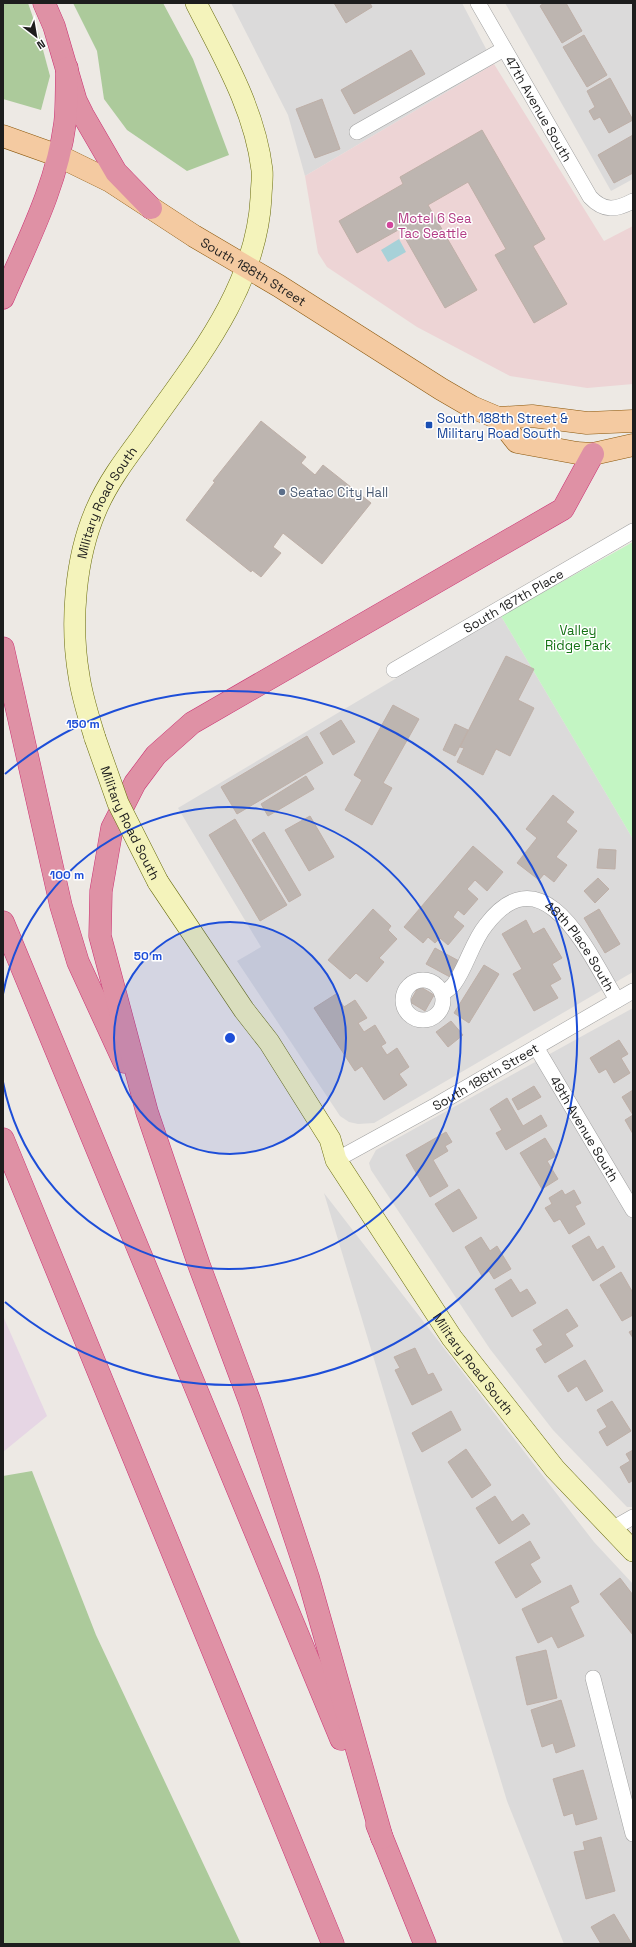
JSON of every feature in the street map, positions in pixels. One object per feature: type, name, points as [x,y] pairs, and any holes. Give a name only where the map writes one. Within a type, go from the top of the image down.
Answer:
[{"type":"highway","points":[[44,3],[54,26],[76,101],[116,172],[151,208]]},
{"type":"highway","points":[[3,298],[48,194],[59,156],[65,124],[67,68]]},
{"type":"highway","points":[[382,1838],[304,1565],[250,1402],[199,1265],[147,1112],[100,936],[101,891],[112,828],[135,783],[156,755],[192,723],[563,509],[593,454]]},
{"type":"highway","points":[[3,648],[61,906],[78,962],[147,1112]]},
{"type":"highway","points":[[3,922],[425,1944]]},
{"type":"highway","points":[[3,1139],[333,1944]]},
{"type":"highway","points":[[3,1162],[55,1268]]},
{"type":"main road","name":"Military Road South","points":[[196,3],[246,105],[259,149],[262,172],[260,217],[247,268],[236,293],[216,330],[108,484],[95,510],[82,553],[76,598],[78,676],[95,738],[118,803],[158,882],[244,1010],[259,1050],[320,1148],[336,1160],[452,1338],[555,1469],[633,1551]]},
{"type":"main road","name":"South 188th Street","points":[[3,136],[59,156],[110,181],[247,268],[472,407],[498,418],[532,416],[587,423],[633,421]]},
{"type":"main road","name":"South 188th Street","points":[[498,418],[518,442],[577,453],[593,454],[633,445]]},
{"type":"street","name":"47th Avenue South","points":[[478,3],[585,191],[595,203],[607,209],[619,207],[633,201]]},
{"type":"street","points":[[357,132],[504,49]]},
{"type":"street","name":"South 187th Place","points":[[394,670],[633,531]]},
{"type":"street","name":"48th Place South","points":[[442,994],[453,984],[486,925],[504,906],[517,898],[531,898],[546,903],[552,907],[572,928],[617,1000]]},
{"type":"street","name":"South 186th Street","points":[[336,1160],[438,1104],[633,991]]},
{"type":"street","name":"49th Avenue South","points":[[536,1047],[633,1210]]},
{"type":"street","points":[[612,1529],[633,1517]]},
{"type":"street","points":[[593,1678],[631,1810],[633,1834]]},
{"type":"shaded area","points":[[231,3],[462,3],[494,64],[305,176],[288,115]]},
{"type":"shaded area","points":[[505,3],[633,3],[633,179],[611,191]]},
{"type":"shaded area","points":[[494,64],[604,241],[633,226],[633,384],[587,388],[510,376],[417,327],[327,267],[318,253],[305,176]]},
{"type":"shaded area","points":[[501,616],[633,839],[633,972],[374,1123],[358,1124],[349,1122],[340,1116],[237,961],[261,947],[178,808]]},
{"type":"shaded area","points":[[633,1008],[633,1507],[627,1507],[553,1430],[490,1349],[371,1170],[369,1163],[376,1150]]},
{"type":"shaded area","points":[[324,1193],[594,1542],[633,1584],[633,1944],[564,1944],[507,1801]]},
{"type":"shaded area","points":[[3,1316],[47,1416],[3,1452]]},
{"type":"green space","points":[[3,3],[28,3],[39,35],[50,76],[41,110],[3,99]]},
{"type":"green space","points":[[73,3],[163,3],[193,59],[229,155],[187,171],[127,130],[104,99],[97,51]]},
{"type":"green space","name":"Valley Ridge Park","points":[[633,542],[633,839],[501,616]]},
{"type":"green space","points":[[32,1471],[96,1635],[241,1944],[3,1944],[3,1476]]},
{"type":"water","points":[[399,239],[406,252],[388,262],[381,250]]},
{"type":"building","points":[[334,3],[370,3],[372,7],[346,23]]},
{"type":"building","points":[[544,3],[566,3],[582,31],[562,43],[540,6]]},
{"type":"building","points":[[584,35],[607,75],[587,87],[563,47]]},
{"type":"building","points":[[411,50],[425,74],[354,114],[341,90]]},
{"type":"building","points":[[610,78],[633,120],[609,133],[600,117],[594,120],[589,111],[595,107],[587,91]]},
{"type":"building","points":[[322,99],[340,149],[315,158],[296,109]]},
{"type":"building","name":"Motel 6 Sea Tac Seattle","points":[[482,130],[545,239],[533,246],[567,304],[534,323],[495,255],[506,249],[468,182],[428,205],[477,290],[445,308],[400,229],[357,253],[339,221],[403,184],[400,177]]},
{"type":"building","points":[[633,135],[633,173],[614,183],[598,155]]},
{"type":"building","name":"Seatac City Hall","points":[[261,421],[306,457],[301,463],[315,475],[323,465],[371,503],[322,564],[283,533],[273,547],[281,553],[261,577],[252,570],[251,572],[186,520],[215,482],[213,481]]},
{"type":"building","points":[[426,422],[431,425],[429,429],[424,426]]},
{"type":"building","points":[[506,656],[534,669],[518,700],[534,708],[510,756],[496,749],[483,775],[457,762],[464,748],[460,747]]},
{"type":"building","points":[[393,705],[419,719],[383,783],[392,788],[372,825],[345,810],[362,780],[354,775]]},
{"type":"building","points":[[341,720],[355,742],[333,755],[320,733]]},
{"type":"building","points":[[455,724],[468,730],[455,756],[443,750]]},
{"type":"building","points":[[307,736],[323,763],[237,814],[221,787]]},
{"type":"building","points":[[306,776],[314,789],[268,816],[261,804]]},
{"type":"building","points":[[553,795],[574,812],[566,822],[577,831],[556,857],[567,865],[554,882],[544,874],[539,880],[517,863],[537,838],[526,829]]},
{"type":"building","points":[[310,816],[334,857],[309,871],[285,830]]},
{"type":"building","points":[[235,819],[287,905],[260,921],[209,835]]},
{"type":"building","points":[[264,832],[301,895],[289,902],[252,840]]},
{"type":"building","points":[[473,846],[503,872],[487,891],[475,880],[467,889],[478,899],[464,915],[458,910],[453,917],[464,926],[448,945],[440,938],[435,943],[428,937],[423,943],[404,927]]},
{"type":"building","points":[[599,849],[616,850],[615,869],[597,868]]},
{"type":"building","points":[[598,878],[609,889],[595,903],[584,891]]},
{"type":"building","points":[[373,909],[391,926],[388,930],[397,939],[379,958],[384,962],[367,982],[356,973],[350,979],[328,960]]},
{"type":"building","points":[[599,909],[620,944],[605,953],[584,918]]},
{"type":"building","points":[[526,920],[533,934],[544,928],[562,958],[552,964],[561,979],[550,985],[558,998],[534,1011],[513,974],[522,969],[502,934]]},
{"type":"building","points":[[435,948],[459,961],[450,977],[426,964]]},
{"type":"building","points":[[484,965],[499,974],[469,1023],[454,1013]]},
{"type":"building","points":[[419,986],[434,995],[425,1011],[410,1002]]},
{"type":"building","points":[[336,994],[344,1007],[355,1000],[367,1018],[358,1023],[364,1032],[375,1025],[386,1043],[381,1046],[387,1055],[397,1048],[409,1067],[399,1074],[407,1085],[384,1100],[362,1066],[355,1071],[314,1008]]},
{"type":"building","points":[[451,1021],[463,1035],[448,1047],[436,1032]]},
{"type":"building","points":[[619,1040],[628,1054],[621,1058],[630,1073],[614,1083],[606,1069],[599,1073],[590,1058]]},
{"type":"building","points":[[534,1086],[541,1097],[518,1110],[512,1099]]},
{"type":"building","points":[[633,1090],[633,1115],[622,1097]]},
{"type":"building","points":[[507,1098],[523,1126],[541,1115],[547,1126],[506,1150],[496,1133],[502,1130],[490,1109]]},
{"type":"building","points":[[633,1115],[633,1134],[625,1120]]},
{"type":"building","points":[[446,1132],[452,1142],[445,1146],[448,1151],[433,1160],[448,1186],[430,1197],[406,1155]]},
{"type":"building","points":[[545,1138],[556,1156],[547,1161],[558,1179],[542,1189],[520,1153]]},
{"type":"building","points":[[459,1189],[477,1218],[453,1232],[435,1204]]},
{"type":"building","points":[[562,1190],[565,1195],[574,1190],[581,1203],[575,1206],[585,1224],[569,1234],[560,1219],[554,1222],[545,1208],[552,1204],[549,1198]]},
{"type":"building","points":[[589,1236],[597,1250],[603,1246],[615,1267],[593,1281],[572,1246]]},
{"type":"building","points":[[481,1237],[490,1251],[497,1246],[511,1269],[494,1279],[489,1271],[482,1276],[465,1247]]},
{"type":"building","points":[[621,1272],[633,1293],[633,1315],[622,1321],[600,1285]]},
{"type":"building","points":[[511,1279],[520,1293],[527,1289],[536,1303],[512,1317],[495,1289]]},
{"type":"building","points":[[567,1309],[578,1326],[565,1334],[573,1346],[545,1363],[536,1349],[543,1345],[533,1330]]},
{"type":"building","points":[[633,1330],[633,1338],[629,1332]]},
{"type":"building","points":[[415,1348],[428,1375],[433,1373],[442,1390],[412,1405],[395,1370],[400,1368],[394,1357]]},
{"type":"building","points":[[585,1360],[603,1391],[586,1401],[577,1386],[568,1392],[558,1376]]},
{"type":"building","points":[[612,1401],[631,1431],[607,1446],[599,1432],[607,1427],[597,1410]]},
{"type":"building","points":[[451,1411],[461,1430],[422,1452],[412,1433]]},
{"type":"building","points":[[466,1449],[491,1485],[472,1498],[448,1462]]},
{"type":"building","points":[[633,1450],[633,1480],[629,1483],[620,1467],[630,1461],[626,1454]]},
{"type":"building","points":[[495,1496],[512,1522],[523,1514],[530,1524],[499,1544],[476,1508]]},
{"type":"building","points":[[530,1541],[540,1558],[530,1564],[541,1582],[516,1598],[495,1562]]},
{"type":"building","points":[[620,1578],[633,1595],[633,1635],[600,1594]]},
{"type":"building","points":[[571,1585],[579,1602],[570,1607],[584,1636],[558,1648],[552,1636],[538,1643],[522,1609]]},
{"type":"building","points":[[546,1650],[557,1698],[527,1705],[516,1657]]},
{"type":"building","points":[[561,1700],[575,1746],[556,1753],[553,1743],[542,1747],[531,1710]]},
{"type":"building","points":[[583,1770],[597,1819],[576,1825],[573,1813],[564,1816],[553,1779]]},
{"type":"building","points":[[601,1837],[615,1891],[586,1899],[574,1852],[585,1850],[583,1842]]},
{"type":"building","points":[[614,1914],[632,1944],[601,1944],[591,1927]]},
{"type":"place","name":"Motel 6 Sea Tac Seattle","points":[[390,225]]},
{"type":"place","name":"South 188th Street & Military Road South","points":[[429,425]]},
{"type":"place","name":"Seatac City Hall","points":[[282,492]]}]
